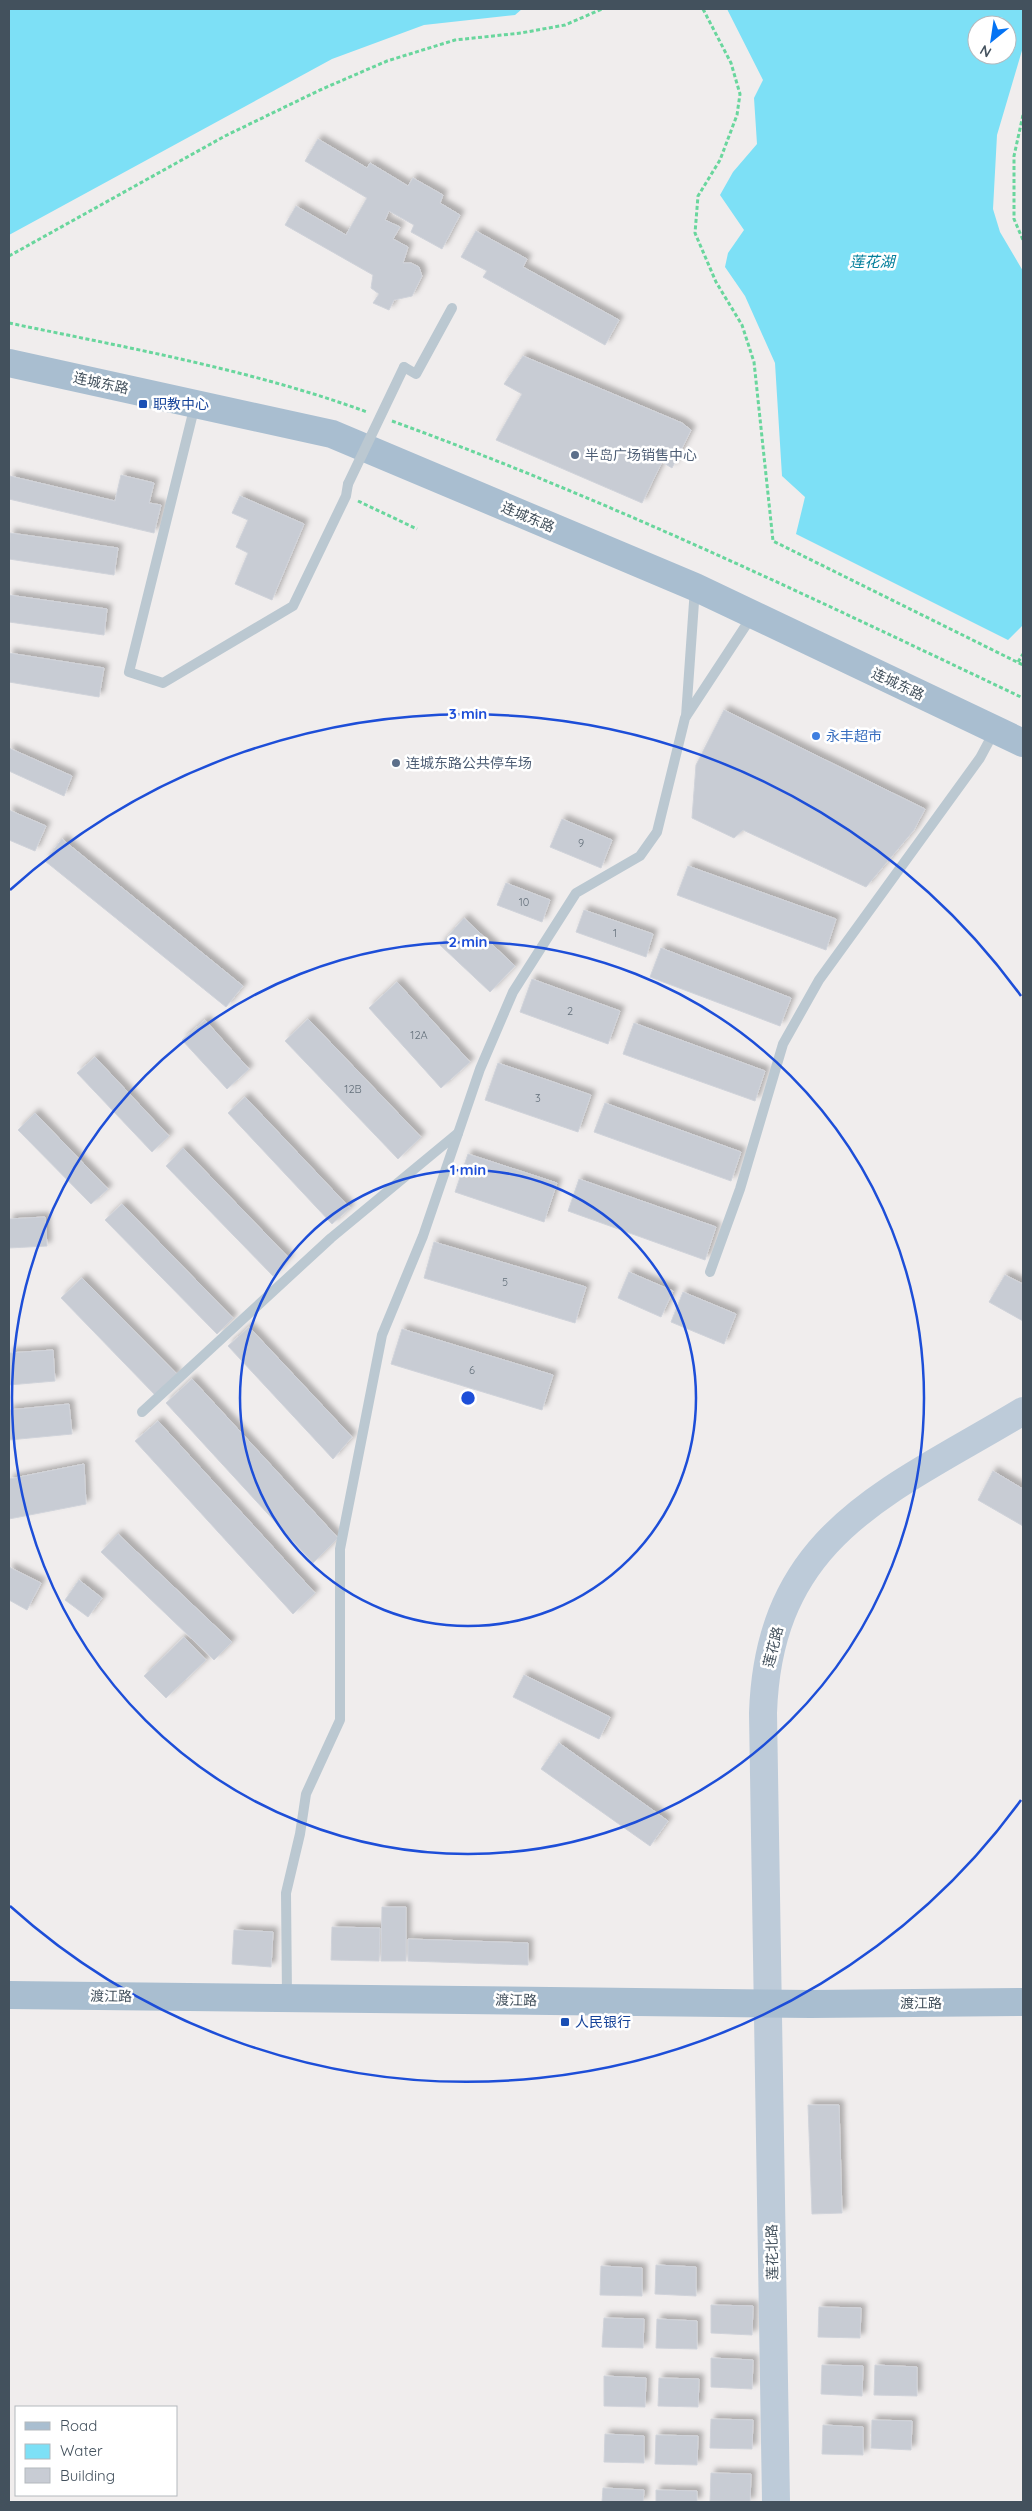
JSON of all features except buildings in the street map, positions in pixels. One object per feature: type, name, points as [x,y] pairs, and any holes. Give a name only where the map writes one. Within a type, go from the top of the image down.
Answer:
[{"type":"main road","name":"连城东路","points":[[9,363],[332,434],[695,587],[1023,744]]},
{"type":"main road","name":"莲花路","points":[[768,2003],[764,1697],[767,1664],[780,1618],[794,1588],[818,1552],[855,1515],[876,1499],[1023,1412]]},
{"type":"main road","name":"渡江路","points":[[9,1995],[768,2003],[1023,2002]]},
{"type":"main road","name":"莲花北路","points":[[768,2003],[776,2502]]},
{"type":"lane","points":[[195,404],[129,672],[163,683],[293,606],[346,496],[348,484],[404,367],[416,374],[452,308]]},
{"type":"lane","points":[[287,1998],[286,1893],[300,1834],[306,1794],[340,1720],[340,1549],[374,1365],[382,1335],[423,1236],[480,1069],[513,992],[576,893],[640,856],[657,832],[685,718],[695,587]]},
{"type":"lane","points":[[685,718],[752,615]]},
{"type":"lane","points":[[710,1272],[740,1190],[783,1044],[819,980],[980,758],[995,730]]},
{"type":"lane","points":[[142,1412],[331,1238],[458,1133]]},
{"type":"path","points":[[9,256],[225,136],[320,90],[388,61],[455,40],[521,33],[565,25],[602,9]]},
{"type":"path","points":[[704,9],[731,63],[740,94],[737,115],[720,160],[698,196],[695,233],[716,282],[742,325],[754,362],[773,540],[1023,665]]},
{"type":"path","points":[[1023,115],[1014,156],[1014,218],[1023,240]]},
{"type":"path","points":[[9,323],[182,360],[300,389],[373,414]]},
{"type":"path","points":[[389,420],[580,493],[750,568],[1023,698]]},
{"type":"path","points":[[346,496],[417,529]]},
{"type":"path","points":[[1018,662],[1023,654]]},
{"type":"water","points":[[9,9],[522,9],[515,15],[424,25],[332,59],[9,235]]},
{"type":"water","name":"莲花湖","points":[[727,9],[1023,9],[1023,47],[997,135],[993,209],[1000,232],[1023,271],[1023,625],[1008,640],[796,534],[805,497],[782,476],[775,363],[745,296],[725,267],[728,253],[744,230],[720,195],[733,172],[757,144],[754,98],[763,80]]},
{"type":"place","name":"职教中心","points":[[143,404]]},
{"type":"place","name":"半岛广场销售中心","points":[[575,455]]},
{"type":"place","name":"永丰超市","points":[[816,736]]},
{"type":"place","name":"连城东路公共停车场","points":[[396,763]]},
{"type":"place","name":"人民银行","points":[[565,2022]]}]
